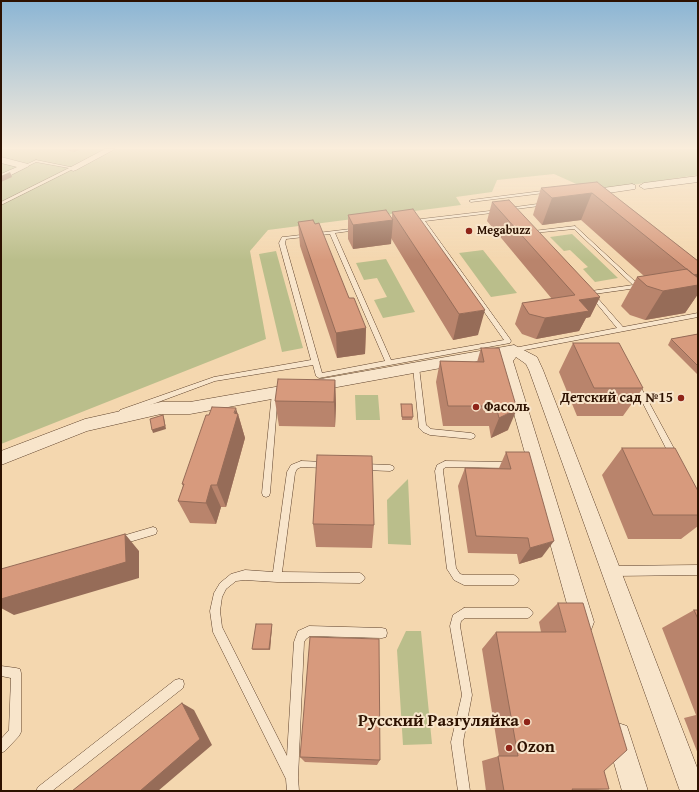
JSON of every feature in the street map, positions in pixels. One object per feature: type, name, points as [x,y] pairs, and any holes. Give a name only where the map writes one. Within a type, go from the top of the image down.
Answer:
[{"type":"street","points":[[579,194],[632,187]]},
{"type":"street","points":[[511,345],[506,360],[529,465],[589,640]]},
{"type":"street","points":[[1,458],[86,425],[161,408],[190,408],[275,393],[416,367],[511,345],[532,360],[693,791]]},
{"type":"street","points":[[612,715],[635,791]]},
{"type":"lane","points":[[1,204],[37,186]]},
{"type":"lane","points":[[471,202],[558,190]]},
{"type":"lane","points":[[407,222],[550,204]]},
{"type":"lane","points":[[510,209],[515,214]]},
{"type":"lane","points":[[422,220],[511,345]]},
{"type":"lane","points":[[533,232],[575,227],[638,286],[591,293]]},
{"type":"lane","points":[[362,228],[284,238],[282,243],[319,376],[389,363],[622,330],[698,315]]},
{"type":"lane","points":[[528,228],[538,238]]},
{"type":"lane","points":[[332,232],[389,363]]},
{"type":"lane","points":[[585,288],[622,330]]},
{"type":"lane","points":[[86,425],[214,379],[316,362]]},
{"type":"lane","points":[[416,367],[422,426],[430,432],[471,436]]},
{"type":"lane","points":[[633,378],[678,465]]},
{"type":"lane","points":[[266,493],[275,393]]},
{"type":"lane","points":[[277,577],[291,472],[294,467],[302,464],[338,466]]},
{"type":"lane","points":[[514,580],[464,580],[457,577],[452,569],[439,471],[440,467],[445,464],[529,465]]},
{"type":"lane","points":[[353,467],[390,468]]},
{"type":"lane","points":[[109,544],[153,531]]},
{"type":"lane","points":[[611,571],[698,570]]},
{"type":"lane","points":[[292,778],[217,628],[215,611],[217,596],[223,586],[234,577],[245,575],[360,578]]},
{"type":"lane","points":[[464,791],[456,742],[467,695],[455,626],[456,618],[464,613],[528,613]]},
{"type":"lane","points":[[293,791],[292,778],[299,642],[302,635],[310,631],[382,633]]},
{"type":"lane","points":[[1,671],[16,673],[15,732],[1,747]]},
{"type":"lane","points":[[42,791],[179,684]]},
{"type":"green space","points":[[1,186],[495,186],[492,192],[456,197],[461,205],[268,230],[250,251],[266,339],[1,444]]},
{"type":"green space","points":[[581,186],[625,186],[592,191]]},
{"type":"green space","points":[[572,234],[618,278],[595,282],[583,269],[588,267],[570,250],[564,251],[550,237]]},
{"type":"green space","points":[[483,250],[517,293],[491,297],[459,253]]},
{"type":"green space","points":[[276,251],[303,348],[282,352],[259,254]]},
{"type":"green space","points":[[386,259],[415,312],[383,318],[374,300],[387,297],[377,278],[364,280],[356,263]]},
{"type":"green space","points":[[355,395],[378,395],[380,420],[356,420]]},
{"type":"green space","points":[[408,479],[411,545],[388,544],[387,500]]},
{"type":"green space","points":[[406,631],[421,631],[432,744],[403,745],[397,650]]},
{"type":"building","points":[[560,186],[602,186],[698,261],[698,274],[694,275],[592,193],[552,198],[541,188]]},
{"type":"building","points":[[509,200],[600,297],[579,300],[589,311],[545,318],[529,314],[522,303],[575,295],[492,202]]},
{"type":"building","points":[[413,209],[485,310],[459,314],[392,212]]},
{"type":"building","points":[[386,210],[393,220],[353,225],[348,215]]},
{"type":"building","points":[[313,220],[315,224],[319,223],[349,298],[354,298],[366,328],[336,333],[298,222]]},
{"type":"building","points":[[687,269],[698,278],[698,285],[663,291],[647,286],[637,277]]},
{"type":"building","points":[[698,334],[698,366],[671,339]]},
{"type":"building","points":[[573,343],[619,343],[643,388],[594,388]]},
{"type":"building","points":[[481,348],[499,348],[517,409],[499,418],[496,406],[448,406],[440,361],[484,362]]},
{"type":"building","points":[[278,379],[335,380],[334,402],[275,401]]},
{"type":"building","points":[[401,404],[412,404],[413,417],[402,417]]},
{"type":"building","points":[[212,407],[236,408],[234,413],[238,414],[217,485],[211,485],[206,503],[178,501],[184,484],[182,484],[206,415],[209,415]]},
{"type":"building","points":[[163,415],[165,426],[152,430],[150,419]]},
{"type":"building","points":[[622,448],[675,448],[698,491],[698,515],[653,515]]},
{"type":"building","points":[[506,452],[529,452],[554,541],[530,548],[528,538],[476,536],[465,468],[511,469]]},
{"type":"building","points":[[317,455],[372,456],[374,525],[313,524]]},
{"type":"building","points":[[125,534],[126,562],[1,599],[1,569]]},
{"type":"building","points":[[558,603],[583,603],[627,750],[604,771],[609,789],[572,789],[573,791],[504,791],[498,756],[518,756],[496,632],[566,632]]},
{"type":"building","points":[[694,610],[698,610],[698,619]]},
{"type":"building","points":[[256,624],[272,624],[269,649],[252,649]]},
{"type":"building","points":[[310,637],[379,639],[380,760],[300,757]]},
{"type":"building","points":[[182,703],[200,739],[140,791],[72,791]]},
{"type":"place","name":"Megabuzz","points":[[469,231]]},
{"type":"place","name":"Детский сад №15","points":[[681,398]]},
{"type":"place","name":"Фасоль","points":[[476,407]]},
{"type":"place","name":"Русский Разгуляйка","points":[[527,722]]},
{"type":"place","name":"Ozon","points":[[509,748]]}]
